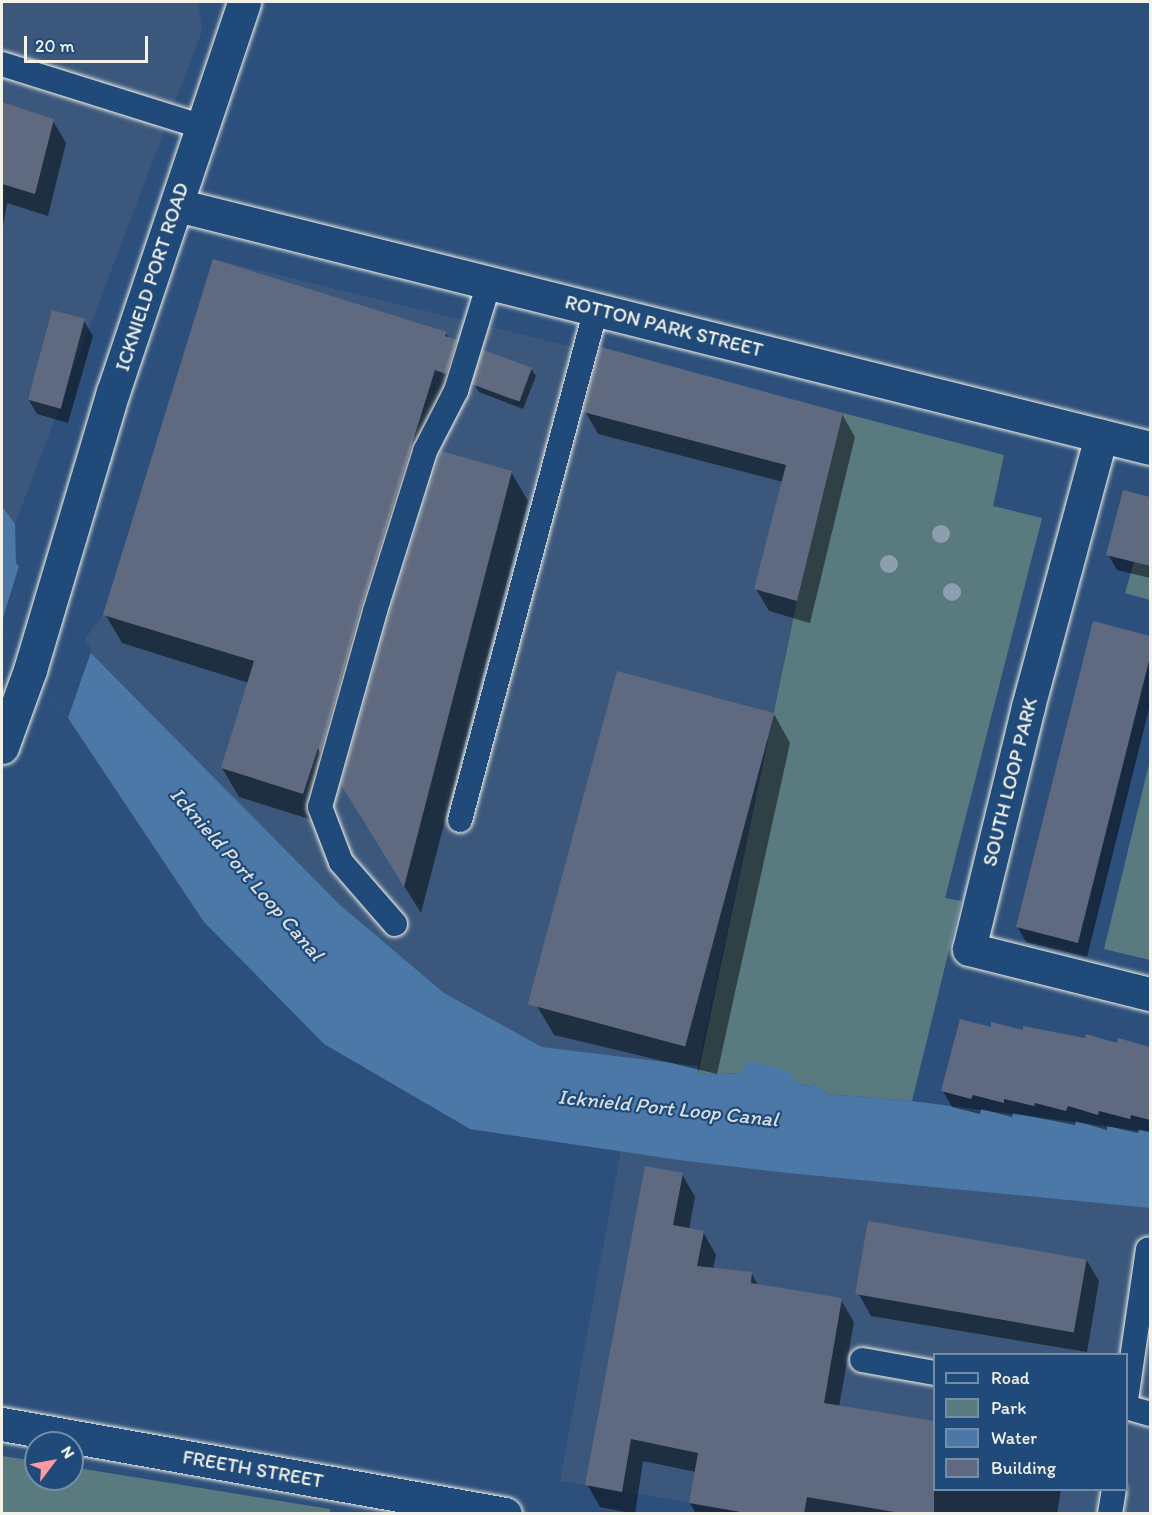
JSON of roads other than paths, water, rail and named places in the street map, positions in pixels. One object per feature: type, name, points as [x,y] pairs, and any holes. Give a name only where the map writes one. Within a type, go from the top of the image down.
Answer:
[{"type":"street","name":"ICKNIELD PORT ROAD","points":[[2,747],[30,670],[66,555],[113,392],[177,205],[200,126],[244,2]]},
{"type":"street","name":"ROTTON PARK STREET","points":[[177,205],[1150,448]]},
{"type":"street","name":"SOUTH LOOP PARK","points":[[1101,435],[1028,707],[969,949],[1150,994]]},
{"type":"street","name":"FREETH STREET","points":[[2,1424],[505,1514]]},
{"type":"lane","points":[[2,64],[200,126]]},
{"type":"lane","points":[[395,924],[340,861],[320,807],[375,611],[425,451],[456,391],[489,283]]},
{"type":"lane","points":[[460,820],[596,309]]},
{"type":"lane","points":[[1128,1386],[1148,1250]]},
{"type":"lane","points":[[862,1360],[933,1373]]},
{"type":"lane","points":[[1128,1408],[1150,1414]]},
{"type":"lane","points":[[1110,1514],[1114,1491]]},
{"type":"water","name":"Icknield Port Loop Canal","points":[[2,506],[15,524],[16,563],[82,644],[339,904],[444,993],[542,1047],[698,1066],[698,1075],[740,1073],[749,1060],[790,1072],[793,1081],[810,1087],[813,1083],[828,1094],[912,1101],[1150,1132],[1150,1208],[787,1173],[686,1161],[470,1129],[324,1044],[204,922],[68,718],[2,632]]}]
